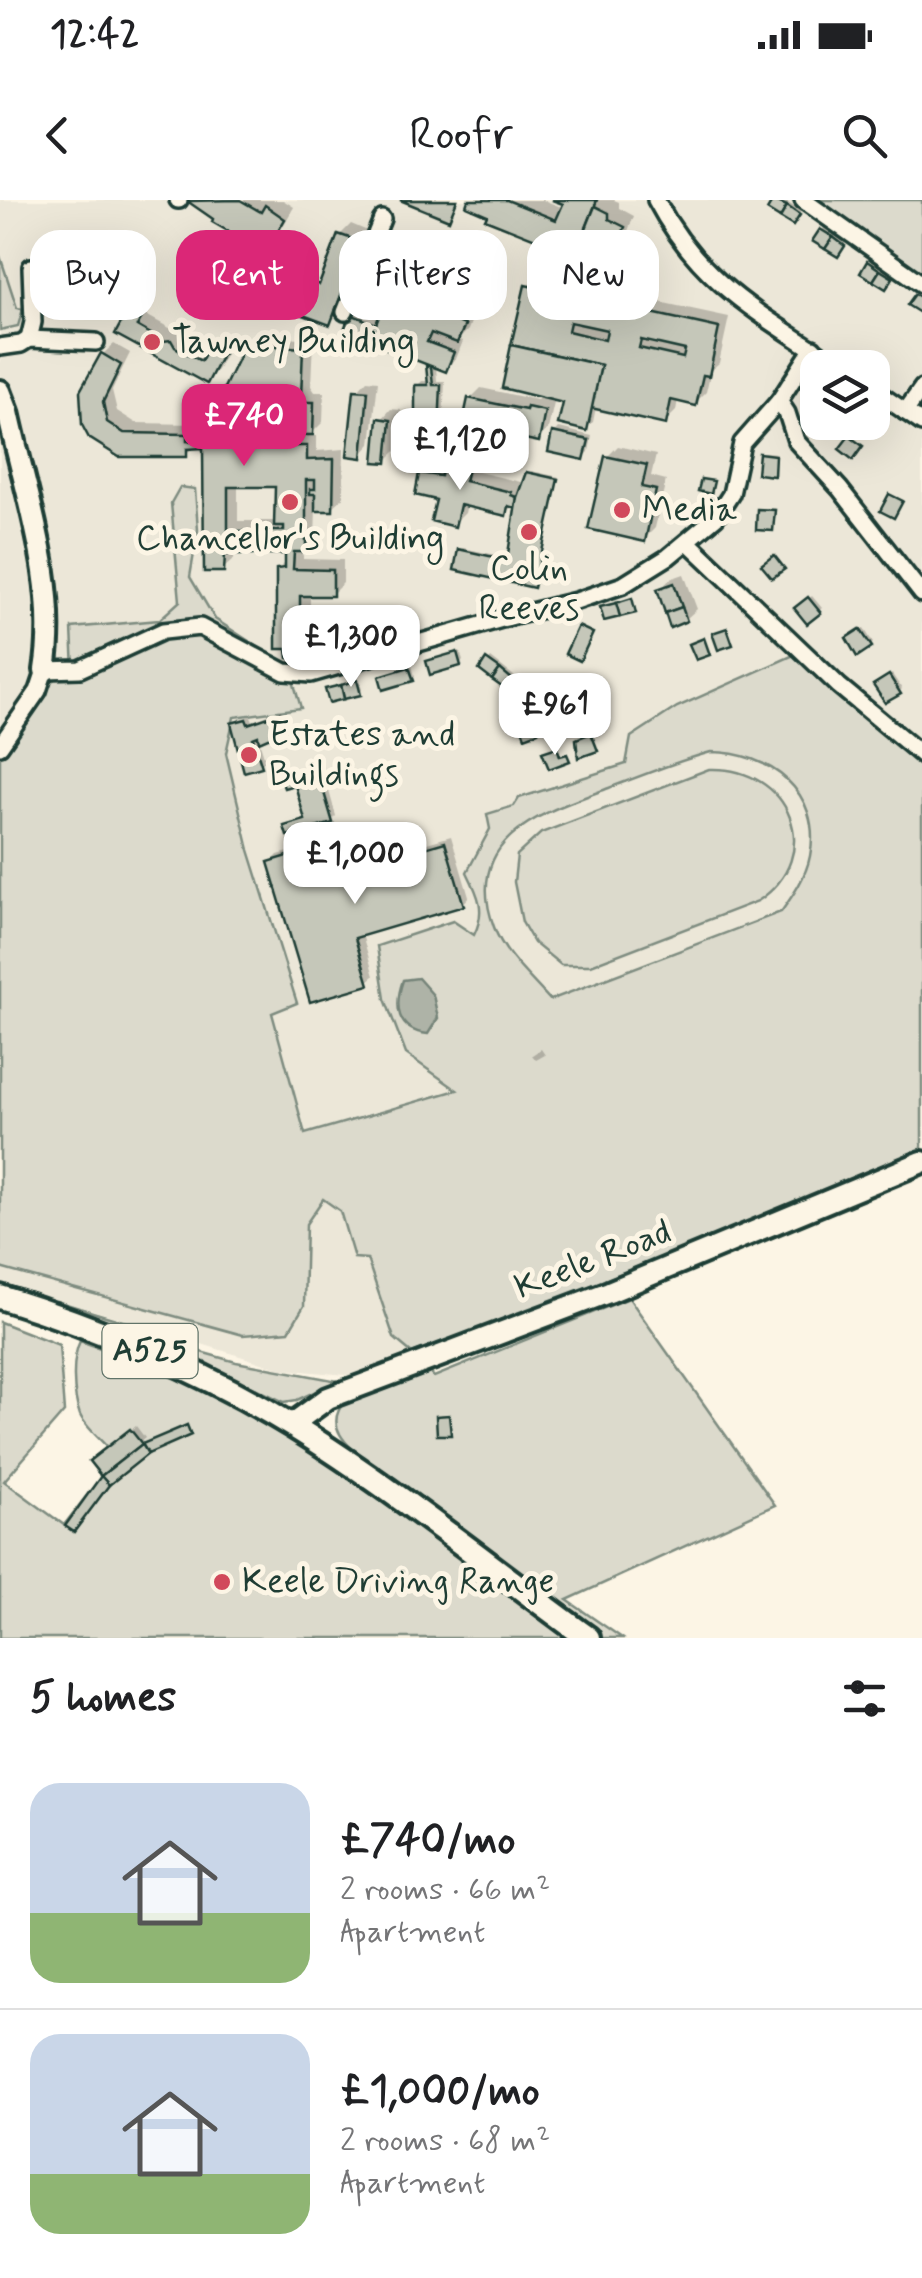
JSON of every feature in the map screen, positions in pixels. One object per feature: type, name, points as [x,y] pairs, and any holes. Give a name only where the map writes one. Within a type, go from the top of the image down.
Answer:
[{"type":"main road","name":"A525","points":[[0,1297],[76,1320],[157,1354],[291,1425],[588,1638]]},
{"type":"street","points":[[656,200],[672,229],[705,272],[744,304],[816,350]]},
{"type":"street","points":[[802,200],[922,284]]},
{"type":"street","points":[[378,230],[382,219]]},
{"type":"street","points":[[28,339],[33,320]]},
{"type":"street","points":[[0,347],[28,339],[96,342]]},
{"type":"street","points":[[45,670],[80,669],[163,631],[200,627],[285,672],[320,672],[624,585],[688,542],[716,517],[731,494],[742,442],[779,401],[813,348]]},
{"type":"street","points":[[906,412],[922,388]]},
{"type":"street","points":[[0,391],[44,576],[49,632],[45,670],[38,691],[0,746]]},
{"type":"street","points":[[779,401],[796,441],[840,489],[922,594]]},
{"type":"street","points":[[890,401],[922,423]]},
{"type":"street","points":[[688,542],[840,686],[922,755]]},
{"type":"street","name":"Keele Road","points":[[291,1425],[328,1398],[609,1292],[922,1162]]},
{"type":"shaded area","points":[[0,200],[922,200],[922,1153],[358,1376],[281,1369],[93,1310],[0,1286]]},
{"type":"shaded area","points":[[811,200],[922,200],[922,276]]},
{"type":"shaded area","points":[[0,256],[17,308],[23,309],[18,326],[0,330]]},
{"type":"shaded area","points":[[180,487],[195,489],[198,530],[190,577],[215,619],[289,667],[301,708],[234,717],[226,753],[249,850],[297,1003],[272,1013],[305,1134],[457,1090],[406,1054],[385,999],[377,946],[453,921],[474,935],[480,918],[479,904],[467,872],[490,829],[487,814],[514,806],[519,798],[626,764],[631,737],[677,707],[796,654],[922,762],[922,1153],[530,1310],[412,1353],[394,1338],[367,1259],[354,1258],[340,1211],[323,1199],[306,1224],[304,1306],[289,1331],[243,1335],[0,1268],[0,746],[45,670],[74,670],[72,628],[159,620],[180,601],[171,503]],"holes":[[[711,752],[753,759],[787,780],[808,813],[812,833],[808,864],[781,912],[550,1000],[511,957],[494,927],[487,896],[489,870],[499,849],[515,832],[559,807]]]},
{"type":"shaded area","points":[[709,769],[737,772],[761,782],[790,817],[794,839],[791,861],[779,882],[758,901],[591,965],[561,965],[534,943],[522,922],[514,882],[517,855],[541,833]]},
{"type":"shaded area","points":[[418,978],[433,995],[438,1018],[428,1034],[409,1028],[400,1016],[403,980]]},
{"type":"shaded area","points":[[629,1298],[775,1505],[567,1600],[622,1638],[600,1638],[365,1460],[342,1437],[336,1420],[346,1400],[350,1402],[429,1371],[434,1377]]},
{"type":"shaded area","points":[[56,1301],[156,1331],[158,1340],[236,1362],[338,1381],[284,1402]]},
{"type":"shaded area","points":[[0,1322],[59,1345],[64,1412],[4,1481],[64,1525],[101,1477],[89,1461],[107,1447],[80,1415],[74,1367],[80,1341],[138,1361],[141,1355],[309,1447],[575,1638],[0,1638]]},
{"type":"building","points":[[240,200],[261,212],[265,205],[285,219],[279,230],[226,230],[187,201]]},
{"type":"building","points":[[400,200],[457,200],[449,220]]},
{"type":"building","points":[[468,200],[507,200],[556,220],[563,204],[552,200],[597,200],[585,230],[527,230],[527,236],[485,219],[487,215],[466,206]]},
{"type":"building","points":[[773,200],[787,206],[780,218],[767,210]]},
{"type":"building","points":[[595,206],[625,227],[624,230],[585,230]]},
{"type":"building","points":[[787,206],[800,215],[793,226],[780,218]]},
{"type":"building","points":[[820,229],[833,237],[825,249],[812,241]]},
{"type":"building","points":[[339,234],[339,301],[330,325],[316,320],[319,285]]},
{"type":"building","points":[[833,237],[845,246],[838,257],[825,249]]},
{"type":"building","points":[[867,261],[880,270],[873,281],[860,273]]},
{"type":"building","points":[[880,270],[893,278],[886,289],[873,281]]},
{"type":"building","points":[[525,285],[527,320],[659,320],[659,315],[719,328],[709,376],[703,375],[696,406],[671,400],[666,425],[591,408],[601,365],[511,345]],"holes":[[[570,322],[607,330],[605,340],[568,331]],[[641,340],[685,350],[683,358],[639,348]]]},
{"type":"building","points":[[915,294],[922,298],[920,313],[907,305]]},
{"type":"building","name":"Tawney Building","points":[[123,320],[141,320],[137,326],[163,341],[171,340],[175,347],[201,361],[209,346],[223,353],[207,384],[115,334]]},
{"type":"building","points":[[348,320],[376,324],[378,320],[452,320],[465,325],[457,343],[431,333],[427,342],[454,352],[446,372],[343,332]]},
{"type":"building","name":"Chancellor's Building","points":[[245,344],[303,348],[301,397],[304,402],[314,402],[313,435],[293,435],[293,446],[307,446],[307,460],[334,459],[333,511],[315,511],[315,494],[310,494],[310,489],[315,489],[315,480],[306,480],[306,552],[294,552],[293,569],[333,570],[333,596],[300,596],[300,649],[293,649],[294,659],[288,658],[287,649],[276,649],[276,569],[285,568],[285,554],[225,554],[224,572],[204,572],[203,448],[187,449],[187,457],[119,457],[89,438],[82,425],[80,391],[101,353],[121,365],[103,402],[107,422],[124,433],[187,434],[187,441],[202,442],[203,407],[221,406],[222,392]],"holes":[[[228,487],[275,487],[274,526],[284,526],[284,531],[228,531]]]},
{"type":"building","points":[[511,345],[601,365],[587,431],[558,424],[563,403],[502,388]]},
{"type":"building","points":[[426,365],[431,367],[433,385],[441,385],[438,453],[421,453],[421,440],[415,440],[415,385],[428,385]]},
{"type":"building","points":[[354,390],[368,391],[362,458],[347,456]]},
{"type":"building","points":[[468,398],[545,411],[539,442],[462,426]]},
{"type":"building","points":[[378,418],[391,420],[387,463],[374,462]]},
{"type":"building","points":[[552,432],[589,440],[584,460],[548,452]]},
{"type":"building","points":[[846,440],[863,446],[853,460],[839,449]]},
{"type":"building","points":[[759,453],[775,455],[774,476],[757,474]]},
{"type":"building","points":[[445,456],[470,461],[465,481],[511,492],[517,497],[515,508],[508,506],[506,516],[460,505],[455,527],[431,521],[436,500],[415,495],[419,473],[441,476]]},
{"type":"building","name":"Media","points":[[605,456],[647,465],[642,487],[656,490],[645,542],[588,529]]},
{"type":"building","name":"Colin Reeves","points":[[526,472],[558,479],[534,588],[454,570],[458,549],[507,560],[517,497]]},
{"type":"building","points":[[701,479],[714,481],[711,494],[698,491]]},
{"type":"building","points":[[889,494],[903,501],[894,518],[880,511]]},
{"type":"building","points":[[757,509],[775,510],[773,531],[756,530]]},
{"type":"building","points":[[774,555],[785,569],[772,578],[761,565]]},
{"type":"building","points":[[674,583],[682,607],[665,613],[657,589]]},
{"type":"building","points":[[808,597],[821,613],[807,624],[794,608]]},
{"type":"building","points":[[632,598],[636,613],[620,617],[616,603]]},
{"type":"building","points":[[616,603],[620,617],[604,621],[600,607]]},
{"type":"building","points":[[682,607],[687,621],[670,628],[665,613]]},
{"type":"building","points":[[578,626],[593,633],[580,661],[565,654]]},
{"type":"building","points":[[727,628],[733,645],[718,650],[712,633]]},
{"type":"building","points":[[860,629],[872,647],[857,657],[846,638]]},
{"type":"building","points":[[704,638],[710,655],[696,660],[689,644]]},
{"type":"building","points":[[457,652],[461,666],[430,675],[426,661]]},
{"type":"building","points":[[486,659],[500,669],[492,680],[479,670]]},
{"type":"building","points":[[409,667],[414,681],[383,690],[379,676]]},
{"type":"building","points":[[500,669],[513,680],[506,690],[492,680]]},
{"type":"building","points":[[889,675],[901,694],[885,703],[873,685]]},
{"type":"building","points":[[357,680],[361,695],[344,699],[341,685]]},
{"type":"building","points":[[584,683],[594,712],[582,716],[573,687]]},
{"type":"building","points":[[341,685],[344,699],[329,703],[325,689]]},
{"type":"building","points":[[528,702],[538,732],[525,737],[514,707]]},
{"type":"building","name":"Estates and Buildings","points":[[277,714],[282,732],[259,742],[258,736],[253,738],[262,767],[244,772],[231,723],[246,719],[248,724]]},
{"type":"building","points":[[591,733],[598,751],[578,758],[576,739]]},
{"type":"building","points":[[557,747],[560,756],[567,754],[570,761],[549,769],[542,752]]},
{"type":"building","points":[[317,769],[333,823],[287,836],[284,826],[305,820],[295,785],[284,788],[281,780]]},
{"type":"building","points":[[334,842],[343,872],[445,842],[464,906],[355,938],[369,985],[310,1002],[268,862]]},
{"type":"building","points":[[449,1415],[451,1435],[437,1435],[436,1416]]},
{"type":"building","points":[[187,1425],[191,1435],[148,1454],[142,1444]]},
{"type":"building","points":[[130,1429],[142,1444],[101,1476],[89,1461]]},
{"type":"building","points":[[142,1444],[148,1454],[109,1485],[101,1476]]},
{"type":"building","points":[[101,1476],[109,1485],[74,1532],[65,1526]]},
{"type":"place","name":"Tawney Building","points":[[152,342]]},
{"type":"place","name":"Chancellor's Building","points":[[290,502]]},
{"type":"place","name":"Media","points":[[622,510]]},
{"type":"place","name":"Colin Reeves","points":[[529,532]]},
{"type":"place","name":"Estates and Buildings","points":[[249,755]]},
{"type":"place","name":"Keele Driving Range","points":[[222,1582]]}]
